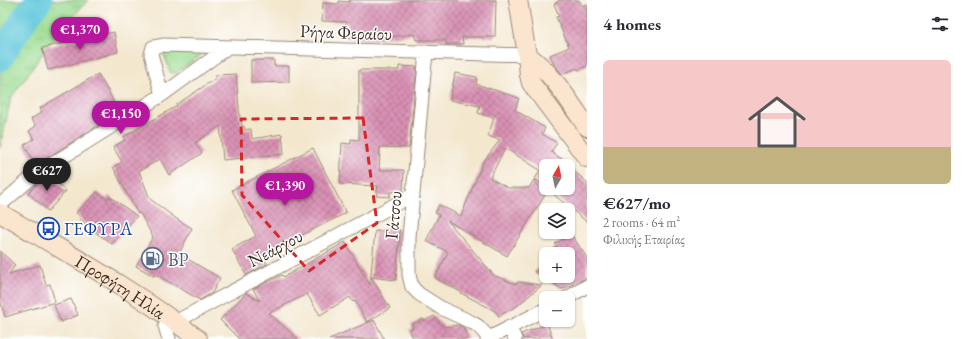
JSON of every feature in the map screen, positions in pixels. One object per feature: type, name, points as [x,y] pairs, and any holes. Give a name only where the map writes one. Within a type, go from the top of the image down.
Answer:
[{"type":"street","points":[[518,0],[529,75],[533,86],[587,158]]},
{"type":"street","name":"Ρήγα Φεραίου","points":[[162,95],[151,54],[154,47],[163,44],[527,55]]},
{"type":"street","points":[[0,205],[36,174],[162,95],[228,47]]},
{"type":"street","name":"Γάτσου","points":[[426,52],[413,195],[408,275],[412,287],[428,300],[478,326],[488,338]]},
{"type":"street","points":[[527,55],[541,65],[549,74],[587,127]]},
{"type":"street","name":"Νεάρχου","points":[[170,324],[413,195]]},
{"type":"street","name":"Προφήτη Ηλία","points":[[0,213],[80,260],[170,324],[198,339]]},
{"type":"street","points":[[575,293],[587,286]]},
{"type":"street","points":[[488,338],[539,312]]},
{"type":"street","points":[[169,339],[170,324]]},
{"type":"street","points":[[509,327],[515,339]]},
{"type":"highlighted area","points":[[363,118],[377,223],[309,271],[242,195],[241,119]]},
{"type":"green space","points":[[0,0],[88,0],[53,39],[11,98],[0,148]]},
{"type":"green space","points":[[163,51],[207,51],[176,73],[172,73],[170,72]]},
{"type":"building","points":[[349,0],[496,0],[495,37],[462,37],[463,44],[446,44],[446,40],[416,40],[414,34],[380,39],[346,38],[347,22],[322,21],[323,3],[339,4],[339,1],[349,2]]},
{"type":"building","points":[[560,0],[579,0],[582,6],[587,4],[587,66],[562,74],[554,64],[550,55],[569,47],[556,17],[559,16],[554,4]]},
{"type":"building","points":[[114,32],[118,52],[48,70],[42,48]]},
{"type":"building","points":[[251,60],[274,60],[274,66],[289,66],[289,82],[251,83]]},
{"type":"building","points":[[399,66],[417,67],[409,148],[380,147],[379,170],[404,170],[403,191],[390,192],[390,197],[376,196],[378,186],[340,184],[342,143],[351,144],[351,139],[359,140],[359,70],[399,70]]},
{"type":"building","points":[[455,73],[477,77],[476,84],[519,98],[515,110],[545,128],[542,134],[557,143],[551,152],[562,159],[539,159],[539,169],[505,148],[490,178],[508,188],[529,188],[534,180],[539,187],[539,195],[545,195],[507,256],[448,221],[495,276],[516,284],[518,282],[542,285],[518,305],[499,316],[495,311],[435,278],[448,252],[426,241],[439,215],[435,213],[439,205],[461,216],[483,162],[500,140],[488,136],[494,118],[478,113],[480,106],[450,100]]},
{"type":"building","points":[[98,74],[118,109],[101,119],[103,122],[36,165],[24,145],[34,139],[29,131],[36,126],[31,119],[42,112],[40,108]]},
{"type":"building","points":[[236,74],[242,126],[244,126],[245,130],[251,129],[252,139],[282,134],[284,154],[223,160],[220,126],[195,143],[202,153],[169,175],[160,159],[139,171],[150,199],[178,220],[192,228],[179,254],[220,278],[212,293],[200,300],[155,274],[154,276],[136,266],[153,237],[140,213],[138,214],[113,167],[122,162],[113,147],[125,140],[123,137],[177,106],[176,105],[216,78],[216,75]]},
{"type":"building","points":[[313,148],[346,213],[262,255],[267,264],[246,275],[232,249],[256,236],[232,190]]},
{"type":"building","points":[[539,172],[539,182],[535,179]]},
{"type":"building","points":[[575,172],[587,182],[587,222],[575,212],[575,203],[564,203],[554,195],[575,195]]},
{"type":"building","points":[[49,175],[66,191],[48,211],[28,193],[41,180]]},
{"type":"building","points":[[97,192],[107,199],[109,196],[137,216],[112,244],[94,231],[79,218],[80,216],[76,213]]},
{"type":"building","points":[[384,229],[400,230],[396,280],[371,277],[390,308],[367,322],[355,301],[353,302],[350,297],[320,315],[307,294],[269,313],[298,339],[239,339],[220,320],[246,293],[260,301],[253,289],[282,275],[284,277],[345,242],[370,285],[375,231],[383,231]]},
{"type":"building","points":[[563,239],[574,239],[587,258],[587,278],[562,289],[552,283],[575,283],[575,247],[556,247],[557,246],[555,244]]},
{"type":"building","points":[[0,251],[15,265],[9,274],[40,265],[46,285],[50,284],[55,302],[5,317],[0,300]]},
{"type":"building","points":[[539,268],[539,275],[534,272]]},
{"type":"building","points":[[71,299],[78,315],[61,322],[54,305]]},
{"type":"building","points":[[434,316],[444,327],[458,325],[463,327],[468,339],[414,339],[409,330],[413,328],[411,325],[423,319],[424,321]]},
{"type":"building","points":[[374,320],[384,339],[329,339]]},
{"type":"building","points":[[539,327],[548,327],[553,339],[523,339],[521,334]]},
{"type":"waterway","points":[[0,58],[27,15],[39,0]]},
{"type":"place","name":"ΓΕΦΥΡΑ","points":[[48,228]]},
{"type":"place","name":"BP","points":[[153,259]]}]
